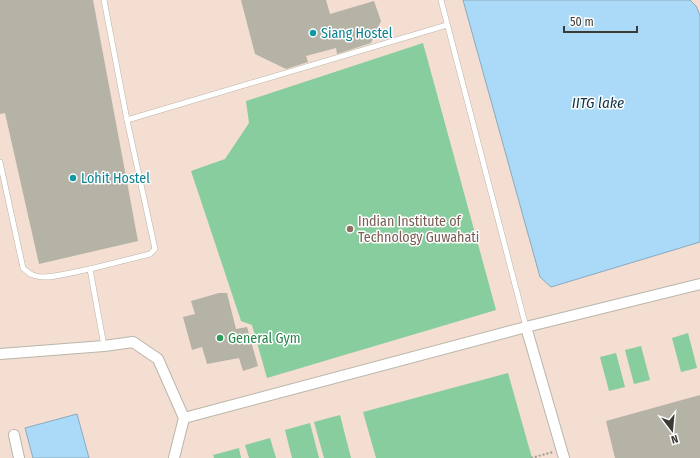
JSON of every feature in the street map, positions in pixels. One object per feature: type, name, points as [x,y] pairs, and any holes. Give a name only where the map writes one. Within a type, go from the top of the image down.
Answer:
[{"type":"street","points":[[184,418],[526,327],[700,284]]},
{"type":"street","points":[[526,327],[563,454]]},
{"type":"street","points":[[0,354],[104,346],[133,342],[158,359],[184,418],[174,458]]},
{"type":"street","points":[[14,435],[19,458]]},
{"type":"lane","points":[[0,162],[23,268],[29,274],[37,277],[45,277],[90,269],[150,254],[155,249],[127,120],[104,0]]},
{"type":"lane","points":[[441,0],[526,327]]},
{"type":"lane","points":[[127,120],[447,26]]},
{"type":"lane","points":[[90,269],[104,346]]},
{"type":"path","points":[[531,458],[563,454]]},
{"type":"shaded area","name":"Indian Institute of Technology Guwahati","points":[[0,0],[700,0],[700,458],[0,458]]},
{"type":"green space","points":[[423,43],[496,310],[267,378],[252,325],[241,321],[191,171],[225,159],[249,123],[246,101]]},
{"type":"green space","points":[[688,333],[697,368],[681,372],[672,338]]},
{"type":"green space","points":[[641,346],[650,380],[634,384],[625,350]]},
{"type":"green space","points":[[616,353],[625,387],[609,391],[600,357]]},
{"type":"green space","points":[[508,373],[532,458],[376,458],[363,412]]},
{"type":"green space","points":[[340,415],[351,458],[324,458],[314,422]]},
{"type":"green space","points":[[310,423],[319,458],[292,458],[285,430]]},
{"type":"green space","points":[[270,438],[276,458],[249,458],[245,445]]},
{"type":"green space","points":[[239,448],[241,458],[214,458],[213,455]]},
{"type":"water","name":"IITG lake","points":[[463,0],[690,0],[696,6],[700,15],[700,242],[551,287],[540,277]]},
{"type":"water","points":[[77,414],[89,458],[33,458],[25,428]]},
{"type":"building","name":"Lohit Hostel","points":[[0,0],[93,0],[138,241],[39,264],[5,113],[0,114]]},
{"type":"building","name":"Siang Hostel","points":[[241,0],[326,0],[330,14],[374,1],[381,21],[371,43],[337,54],[336,48],[306,56],[308,62],[286,69],[255,54]]},
{"type":"building","name":"General Gym","points":[[219,293],[227,293],[236,329],[247,327],[258,366],[243,371],[239,358],[207,364],[202,347],[192,350],[183,317],[195,314],[191,301]]},
{"type":"building","points":[[700,395],[700,458],[615,458],[606,421]]},
{"type":"place","name":"Siang Hostel","points":[[313,33]]},
{"type":"place","name":"Lohit Hostel","points":[[73,178]]},
{"type":"place","name":"Indian Institute of Technology Guwahati","points":[[350,229]]},
{"type":"place","name":"General Gym","points":[[220,338]]}]
